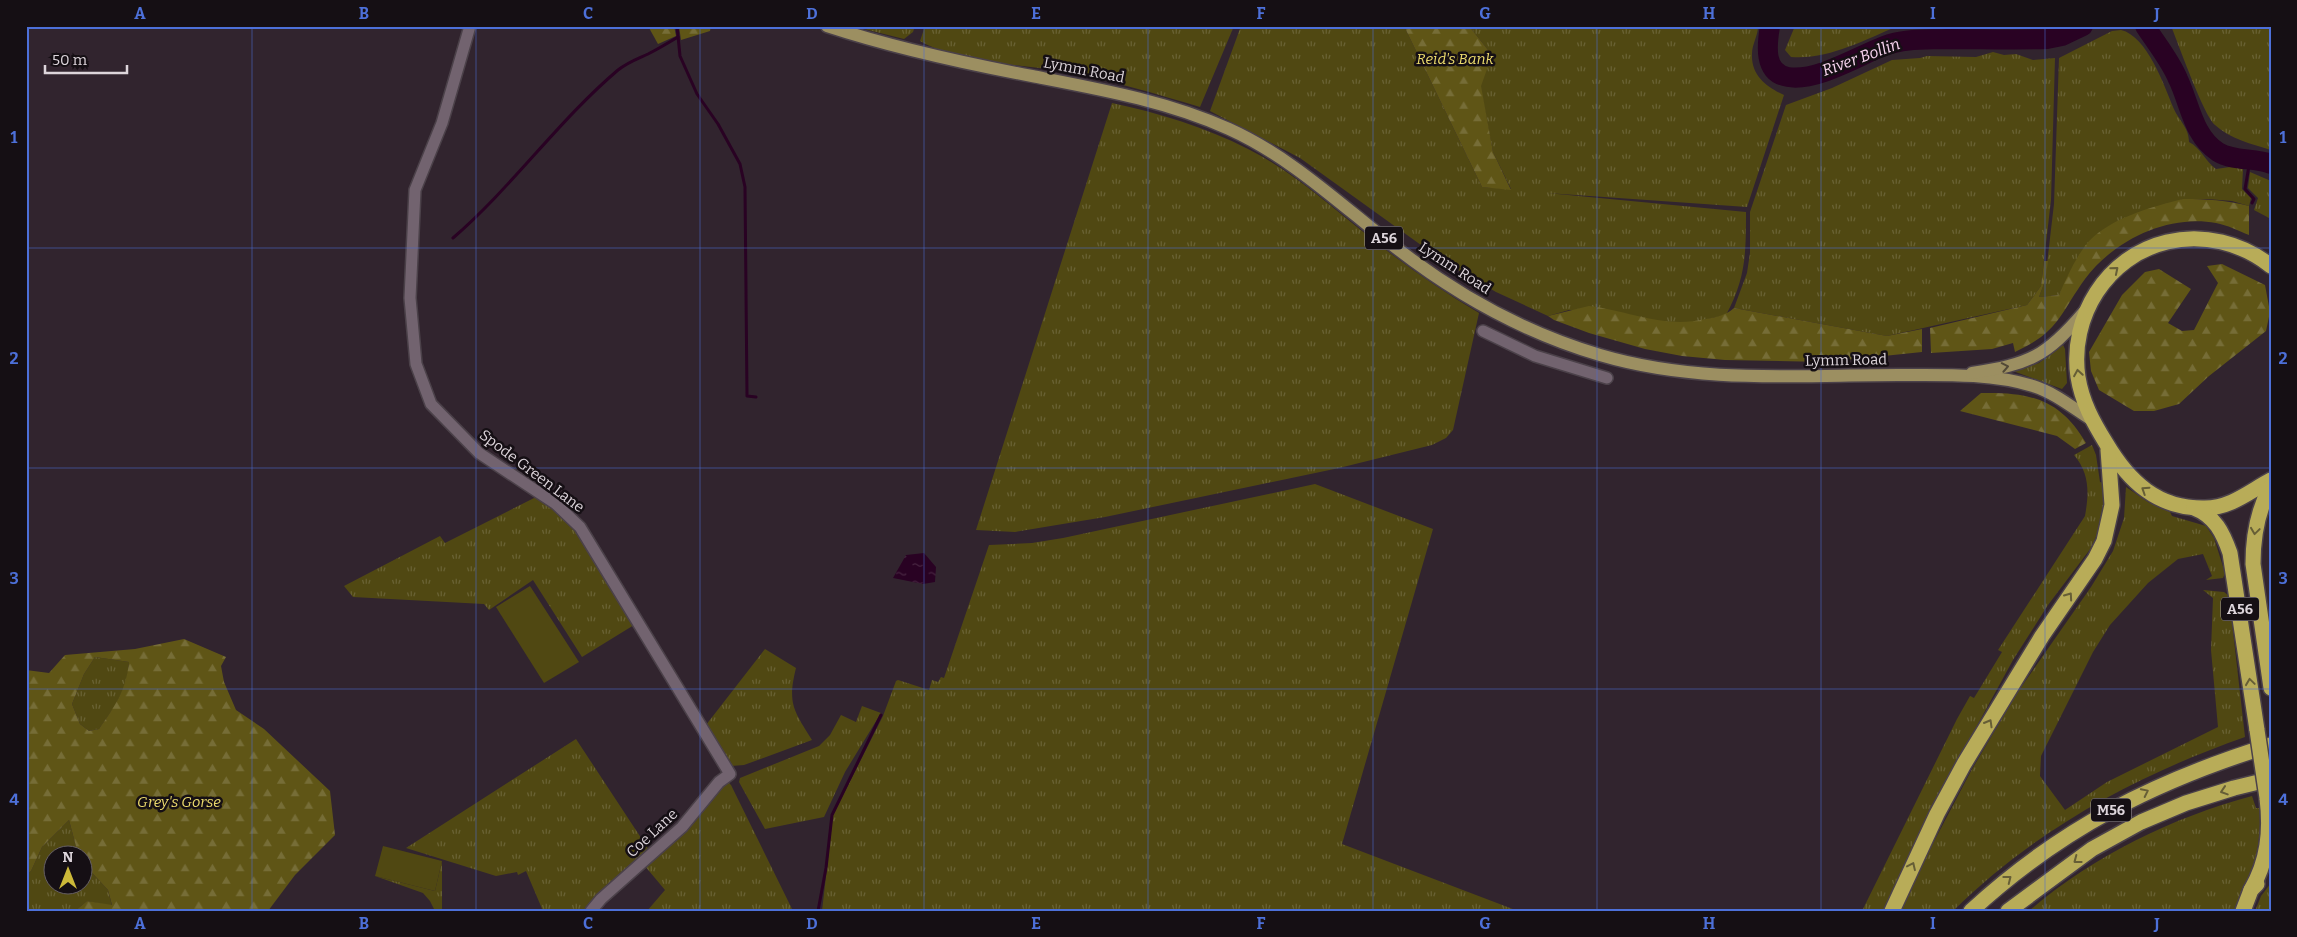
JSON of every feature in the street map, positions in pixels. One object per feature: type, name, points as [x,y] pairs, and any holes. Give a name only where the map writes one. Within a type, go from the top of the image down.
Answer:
[{"type":"highway","name":"A56","points":[[2243,911],[2251,890],[2259,877],[2267,848],[2269,824],[2267,798],[2230,553],[2220,528],[2212,518],[2204,512],[2164,500],[2136,483],[2108,446],[2092,420],[2081,390],[2077,365],[2078,340],[2087,310],[2098,288],[2108,276],[2132,256],[2147,248],[2177,239],[2193,238],[2230,244],[2271,266]]},
{"type":"highway","name":"A56","points":[[2246,251],[2271,258]]},
{"type":"highway","points":[[1892,911],[1937,814],[1969,756],[2042,636],[2095,559],[2104,541],[2112,505],[2108,446]]},
{"type":"highway","name":"A56","points":[[2190,507],[2206,508],[2231,503],[2271,480]]},
{"type":"highway","name":"A56","points":[[2271,486],[2258,515],[2253,546],[2253,564],[2271,688]]},
{"type":"highway","name":"M56","points":[[1971,911],[2034,858],[2079,828],[2132,798],[2175,778],[2271,745]]},
{"type":"highway","name":"M56","points":[[2008,911],[2092,849],[2142,822],[2186,803],[2271,779]]},
{"type":"highway","name":"A56","points":[[2251,890],[2271,872]]},
{"type":"main road","name":"Lymm Road","points":[[827,26],[972,65],[1143,99],[1174,108],[1229,129],[1253,140],[1312,181],[1390,243],[1459,293],[1525,327],[1564,343],[1602,355],[1677,371],[1749,377],[1957,375],[2012,381],[2039,388],[2060,398],[2092,420]]},
{"type":"main road","name":"Lymm Road","points":[[1957,375],[2014,365],[2038,356],[2055,344],[2087,310]]},
{"type":"street","name":"Spode Green Lane","points":[[470,26],[442,123],[415,190],[410,298],[416,364],[431,404],[479,453],[556,504],[580,527],[730,774]]},
{"type":"street","points":[[1483,331],[1535,356],[1607,378]]},
{"type":"street","name":"Coe Lane","points":[[591,911],[601,899],[682,828],[719,782],[730,774]]},
{"type":"green space","points":[[648,26],[674,26],[676,36],[658,44]]},
{"type":"green space","points":[[679,26],[711,26],[710,31],[681,40]]},
{"type":"green space","points":[[852,26],[915,26],[913,32],[904,39]]},
{"type":"green space","points":[[925,26],[1234,26],[1200,107],[1083,75],[954,55],[920,41]]},
{"type":"green space","points":[[1241,26],[1404,26],[1482,187],[1511,189],[1493,152],[1480,85],[1492,55],[1469,26],[1758,26],[1752,50],[1754,69],[1761,80],[1784,95],[1747,207],[1547,193],[1746,212],[1746,240],[1741,277],[1733,302],[1726,315],[1690,323],[1664,322],[1569,310],[1548,316],[1496,292],[1446,263],[1300,158],[1210,111]]},
{"type":"green space","name":"Reid's Bank","points":[[1404,26],[1469,26],[1492,55],[1481,86],[1493,152],[1511,190],[1482,187]]},
{"type":"green space","points":[[1795,26],[1898,26],[1846,48],[1819,55],[1791,57],[1785,50]]},
{"type":"green space","points":[[2171,26],[2271,26],[2271,150],[2234,137],[2215,125],[2204,108]]},
{"type":"green space","points":[[2121,30],[2139,41],[2147,51],[2175,112],[2187,132],[2189,142],[2216,169],[2237,166],[2243,169],[2242,189],[2251,198],[2249,206],[2232,201],[2183,199],[2086,246],[2059,295],[2039,297],[2045,281],[2054,204],[2059,58],[2112,31]]},
{"type":"green space","points":[[1993,52],[2004,55],[2016,54],[2033,60],[2055,58],[2051,200],[2041,286],[2027,305],[1887,336],[1734,308],[1747,273],[1750,253],[1750,212],[1786,105],[1832,88],[1892,60],[1927,56],[1976,57]]},
{"type":"green space","points":[[1112,103],[1147,111],[1198,127],[1232,141],[1264,158],[1310,189],[1408,266],[1479,313],[1453,430],[1446,438],[1432,445],[1339,468],[1105,517],[1015,532],[976,530]]},
{"type":"green space","points":[[2250,172],[2271,181],[2271,219],[2254,210],[2258,198],[2248,188]]},
{"type":"green space","points":[[2183,199],[2216,200],[2249,206],[2249,235],[2220,224],[2198,221],[2179,222],[2161,226],[2127,242],[2097,265],[2085,279],[2057,321],[2041,337],[2030,344],[2015,352],[2013,343],[1992,349],[1931,353],[1930,328],[2027,305],[2041,286],[2044,261],[2048,261],[2045,281],[2039,297],[2059,295],[2067,276],[2085,246],[2105,228],[2130,215]]},
{"type":"green space","points":[[2222,264],[2265,285],[2270,312],[2266,331],[2209,376],[2179,404],[2154,411],[2134,411],[2099,390],[2091,371],[2089,352],[2122,295],[2145,272],[2159,269],[2191,289],[2168,323],[2182,331],[2194,330],[2218,283],[2207,266]]},
{"type":"green space","points":[[1589,306],[1661,321],[1675,322],[1690,322],[1714,317],[1725,314],[1734,308],[1887,336],[1922,329],[1922,352],[1826,362],[1725,360],[1682,356],[1645,349],[1589,333],[1548,316]]},
{"type":"green space","points":[[2063,345],[2065,349],[2067,383],[2062,389],[2013,371],[2039,363]]},
{"type":"green space","points":[[1981,393],[2014,394],[2042,401],[2066,416],[2086,443],[2075,449],[2057,436],[1960,411]]},
{"type":"green space","points":[[2092,445],[2096,455],[2100,482],[2103,483],[2103,510],[2099,530],[2091,548],[2048,605],[2013,660],[1944,786],[1883,911],[1862,911],[1957,719],[1970,696],[1974,698],[2002,652],[1998,650],[2085,516],[2087,499],[2086,477],[2074,455]]},
{"type":"green space","points":[[1315,484],[1433,529],[1342,844],[1518,911],[822,911],[833,815],[883,716],[896,681],[929,690],[932,680],[938,682],[941,677],[944,678],[989,545],[1032,543],[1063,538]]},
{"type":"green space","points":[[2126,487],[2148,502],[2170,512],[2172,516],[2206,526],[2214,538],[2225,573],[2223,578],[2206,580],[2212,576],[2203,554],[2178,559],[2148,583],[2110,625],[2093,652],[2041,756],[2040,776],[2065,810],[2107,782],[2218,727],[2211,650],[2213,598],[2203,590],[2224,592],[2229,596],[2245,737],[2205,752],[2127,787],[2053,830],[2018,855],[1953,911],[1901,911],[1930,849],[1971,771],[2017,693],[2091,587],[2113,551],[2124,518]]},
{"type":"green space","points":[[536,497],[558,511],[572,524],[634,625],[582,657],[533,580],[489,610],[484,604],[353,597],[344,586],[440,536],[445,543]]},
{"type":"green space","points":[[530,586],[579,662],[544,683],[496,607]]},
{"type":"green space","name":"Grey's Gorse","points":[[184,639],[226,657],[221,666],[224,682],[236,710],[264,729],[330,791],[335,835],[295,875],[268,911],[75,911],[87,901],[112,905],[108,890],[92,873],[92,844],[75,844],[69,820],[45,844],[42,844],[31,871],[26,875],[26,670],[49,673],[65,655],[135,649]],"holes":[[[95,657],[129,662],[128,672],[115,705],[99,729],[89,731],[80,724],[72,704],[84,674]]]},
{"type":"green space","points":[[765,649],[796,668],[792,699],[797,714],[812,740],[744,765],[731,766],[706,725]]},
{"type":"green space","points":[[95,657],[129,662],[127,682],[115,706],[99,729],[89,731],[80,724],[72,704],[84,674]]},
{"type":"green space","points":[[862,706],[881,713],[845,772],[824,817],[765,829],[739,782],[740,778],[819,746],[830,735],[841,715],[856,722]]},
{"type":"green space","points":[[576,739],[649,850],[586,911],[543,911],[526,871],[518,875],[517,872],[496,876],[406,848]]},
{"type":"green space","points":[[728,782],[793,911],[647,911],[665,890],[644,865],[695,822],[717,791]]},
{"type":"green space","points":[[2252,796],[2256,808],[2259,808],[2258,848],[2238,911],[2029,911],[2079,873],[2134,841],[2192,816]]},
{"type":"green space","points":[[69,820],[75,844],[45,844]]},
{"type":"green space","points":[[383,846],[442,861],[435,891],[375,876]]},
{"type":"green space","points":[[42,847],[42,894],[92,894],[92,873],[108,890],[112,906],[87,901],[75,911],[26,911],[26,875],[31,871]]},
{"type":"green space","points":[[442,861],[442,911],[435,911],[423,893],[375,876],[435,891]]},
{"type":"green space","points":[[2271,883],[2271,911],[2255,911],[2261,896]]},
{"type":"water","points":[[924,553],[936,567],[935,582],[923,584],[893,578],[906,555]]},
{"type":"waterway","points":[[677,26],[680,56],[697,94],[718,124],[740,164],[745,187],[747,396],[756,397]]},
{"type":"waterway","name":"River Bollin","points":[[1770,26],[1768,57],[1774,70],[1788,77],[1799,78],[1824,72],[1892,43],[1948,39],[2047,39],[2062,36],[2083,26]]},
{"type":"waterway","name":"River Bollin","points":[[2145,26],[2175,72],[2193,119],[2210,145],[2224,155],[2271,164]]},
{"type":"waterway","points":[[453,238],[496,197],[575,110],[618,70],[678,37]]},
{"type":"waterway","points":[[2250,160],[2245,189],[2254,199],[2252,203]]},
{"type":"waterway","points":[[818,911],[826,868],[832,815],[881,715]]}]
